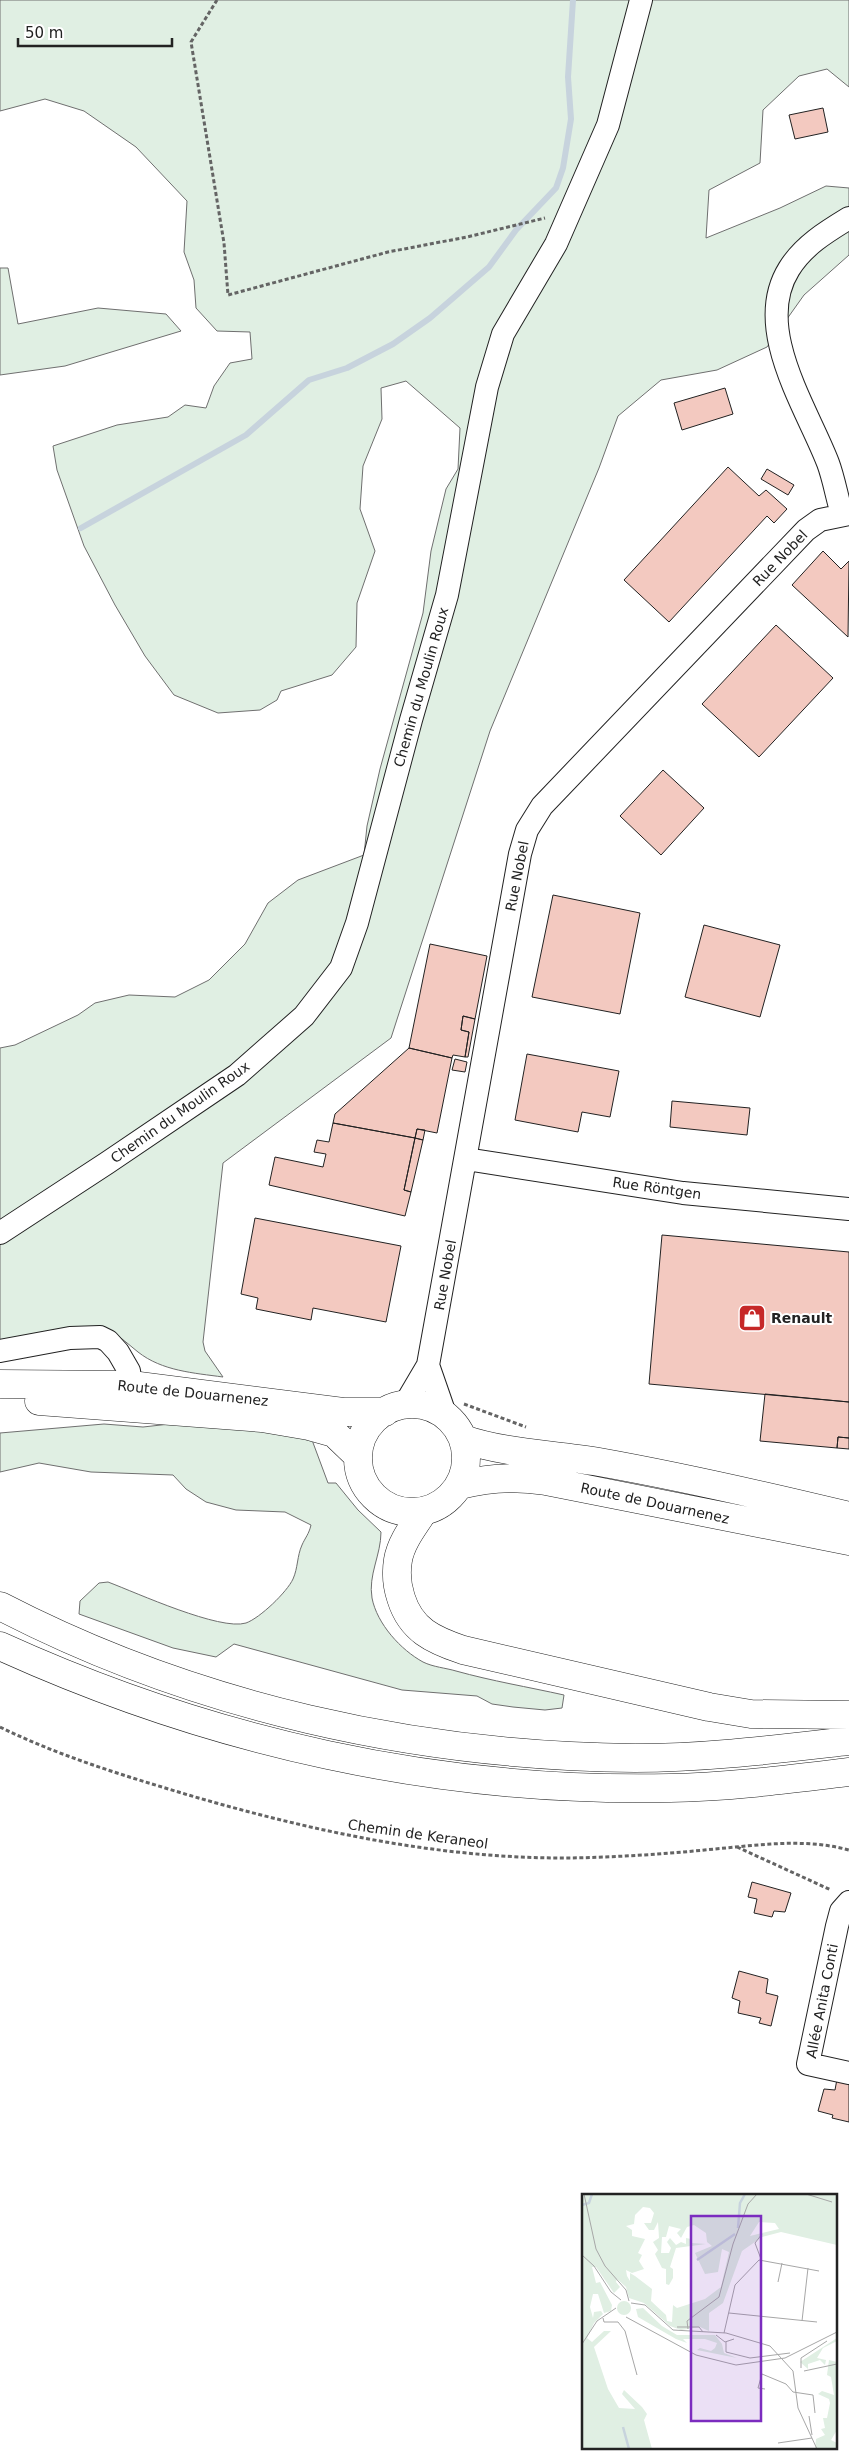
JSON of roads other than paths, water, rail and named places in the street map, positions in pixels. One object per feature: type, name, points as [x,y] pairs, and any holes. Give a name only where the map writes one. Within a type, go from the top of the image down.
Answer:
[{"type":"main road","name":"Route de Douarnenez","points":[[0,1384],[131,1385],[343,1412],[395,1408]]},
{"type":"main road","name":"Route de Douarnenez","points":[[0,1400],[54,1401],[262,1418],[309,1426],[334,1434],[358,1456]]},
{"type":"main road","points":[[419,1404],[445,1414],[456,1426],[463,1439],[467,1455],[466,1470],[460,1485],[444,1502],[423,1512],[399,1510],[377,1500],[366,1487],[360,1473],[358,1456],[362,1439],[371,1423],[395,1408],[419,1404]]},
{"type":"main road","name":"Route de Douarnenez","points":[[463,1439],[504,1450],[570,1457],[653,1472],[849,1516]]},
{"type":"main road","name":"Route de Douarnenez","points":[[460,1485],[479,1480],[513,1476],[546,1480],[849,1541]]},
{"type":"main road","points":[[423,1512],[404,1543],[398,1559],[399,1589],[407,1614],[414,1624],[426,1635],[440,1643],[479,1654],[709,1708],[751,1714],[849,1715]]},
{"type":"main road","points":[[0,1606],[93,1650],[142,1670],[246,1703],[310,1720],[381,1735],[516,1752],[635,1758],[756,1752],[849,1740]]},
{"type":"main road","points":[[0,1646],[58,1672],[171,1714],[294,1748],[395,1769],[495,1782],[628,1788],[714,1786],[849,1772]]},
{"type":"street","name":"Chemin du Moulin Roux","points":[[0,1233],[162,1127],[237,1075],[304,1016],[341,968],[357,923],[411,720],[447,595],[494,358],[503,334],[556,244],[608,125],[640,0]]},
{"type":"street","name":"Rue Nobel","points":[[395,1408],[428,1365],[520,854],[532,819],[542,806],[806,530],[820,520],[845,514],[829,465],[782,352],[777,323],[778,298],[789,269],[817,238],[849,218]]},
{"type":"street","name":"Rue Röntgen","points":[[466,1159],[682,1192],[849,1209]]},
{"type":"street","points":[[0,1351],[70,1338],[100,1337],[113,1345],[129,1371],[131,1385],[154,1410]]},
{"type":"street","name":"Rue Nobel","points":[[428,1365],[445,1414]]},
{"type":"street","name":"Allée Anita Conti","points":[[848,1902],[841,1911],[837,1926],[808,2064],[849,2073]]},
{"type":"waterway","points":[[81,528],[246,435],[309,380],[347,368],[393,344],[430,318],[489,267],[516,230],[556,188],[563,168],[571,119],[568,77],[573,0]]},
{"type":"place","name":"Renault","points":[[752,1318]]}]
